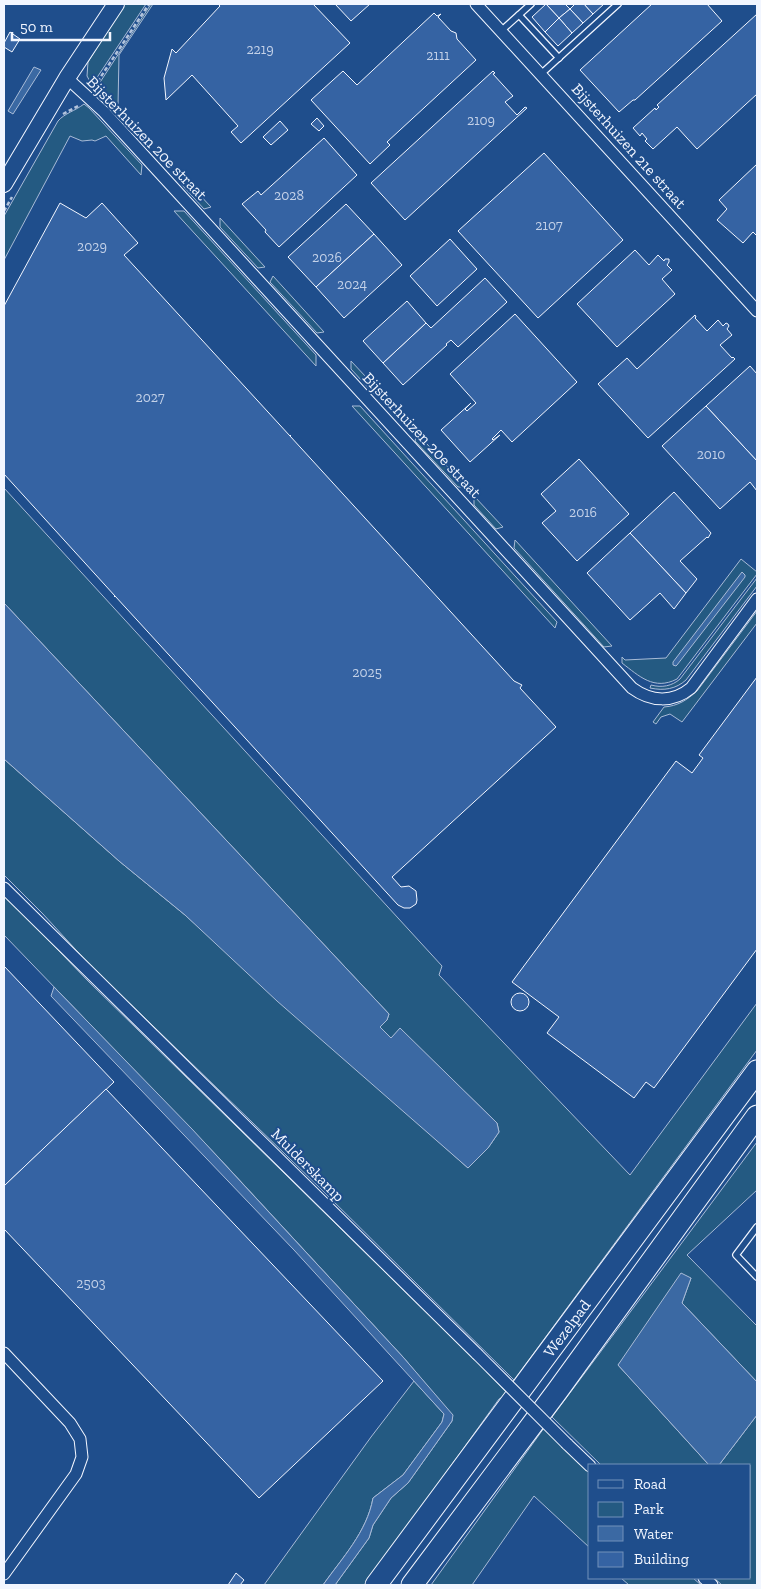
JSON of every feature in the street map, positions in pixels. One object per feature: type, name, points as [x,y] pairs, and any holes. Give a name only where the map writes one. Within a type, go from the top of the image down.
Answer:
[{"type":"highway","name":"Wezelpad","points":[[376,1585],[757,1071]]},
{"type":"highway","name":"Wezelpad","points":[[412,1585],[558,1390],[757,1116]]},
{"type":"main road","points":[[9,189],[67,78],[116,4]]},
{"type":"street","name":"Bijsterhuizen 21e straat","points":[[476,4],[757,311]]},
{"type":"street","name":"Bijsterhuizen 20e straat","points":[[67,78],[104,112],[632,688],[646,696],[655,698],[672,698],[684,693],[691,688],[757,599]]},
{"type":"street","name":"Mulderskamp","points":[[4,888],[588,1464]]},
{"type":"street","points":[[4,1353],[70,1423],[80,1439],[82,1457],[76,1474],[4,1574]]},
{"type":"lane","points":[[501,31],[531,4]]},
{"type":"lane","points":[[541,74],[618,4]]},
{"type":"lane","points":[[519,15],[559,58]]},
{"type":"lane","points":[[757,1227],[736,1255],[757,1278]]},
{"type":"path","points":[[58,117],[74,109],[88,96],[149,4]]},
{"type":"path","points":[[4,211],[9,189]]},
{"type":"green space","points":[[124,4],[146,4],[92,85],[87,76],[88,62]]},
{"type":"green space","points":[[151,4],[153,4],[119,55],[118,106],[136,126],[128,127],[95,90]]},
{"type":"green space","points":[[84,104],[142,165],[141,175],[106,136],[95,141],[82,141],[70,136],[4,260],[4,216],[58,121]]},
{"type":"green space","points":[[182,176],[211,207],[204,209],[182,185]]},
{"type":"green space","points":[[174,211],[184,211],[316,355],[316,366]]},
{"type":"green space","points":[[220,218],[265,267],[258,268],[220,227]]},
{"type":"green space","points":[[273,276],[324,332],[317,333],[270,282]]},
{"type":"green space","points":[[351,361],[382,394],[374,394],[351,369]]},
{"type":"green space","points":[[352,406],[360,406],[557,622],[555,628]]},
{"type":"green space","points":[[417,433],[465,487],[458,487],[415,441]]},
{"type":"green space","points":[[4,488],[442,966],[439,975],[630,1175],[757,1003],[757,1050],[514,1380],[321,1189],[98,974],[4,875],[4,759],[119,861],[185,915],[468,1168],[488,1148],[499,1132],[497,1123],[400,1029],[391,1038],[380,1027],[387,1020],[389,1014],[4,603]]},
{"type":"green space","points":[[474,496],[503,527],[496,529],[474,505]]},
{"type":"green space","points":[[515,540],[612,646],[604,647],[514,548]]},
{"type":"green space","points":[[741,559],[757,574],[677,679],[669,682],[654,683],[641,677],[622,663],[622,657],[625,660],[666,658]]},
{"type":"green space","points":[[757,578],[757,586],[686,680],[670,688],[650,688],[651,685],[670,685],[680,679]]},
{"type":"green space","points":[[757,611],[757,623],[682,722],[670,714],[661,717],[656,724],[653,722],[664,707],[682,702],[697,691]]},
{"type":"green space","points":[[4,894],[88,981],[508,1394],[499,1399],[365,1585],[335,1585],[369,1538],[373,1525],[391,1498],[408,1483],[452,1421],[452,1415],[403,1357],[220,1159],[4,935]]},
{"type":"green space","points":[[757,1142],[757,1190],[687,1255],[757,1326],[757,1382],[682,1303],[691,1278],[618,1365],[708,1464],[600,1464],[552,1417]]},
{"type":"green space","points":[[414,1381],[444,1414],[442,1422],[403,1475],[373,1498],[360,1533],[346,1555],[323,1585],[264,1585],[371,1437]]},
{"type":"green space","points":[[757,1415],[757,1585],[722,1585],[715,1579],[751,1579],[751,1464],[720,1464]]},
{"type":"green space","points":[[544,1428],[588,1471],[588,1546],[534,1496],[472,1585],[431,1585]]},
{"type":"green space","points":[[622,1579],[694,1579],[701,1585],[629,1585]]},
{"type":"water","points":[[34,67],[41,70],[13,114],[8,111]]},
{"type":"water","points":[[742,572],[745,577],[677,665],[673,665],[673,662]]},
{"type":"water","points":[[4,603],[389,1014],[387,1020],[380,1027],[391,1038],[400,1028],[497,1123],[499,1132],[488,1148],[468,1168],[277,1001],[185,915],[119,861],[4,759]]},
{"type":"water","points":[[54,987],[192,1129],[403,1357],[453,1415],[452,1421],[408,1483],[391,1498],[373,1525],[369,1538],[335,1585],[323,1585],[360,1533],[373,1498],[403,1475],[442,1422],[444,1414],[294,1250],[51,996]]},
{"type":"water","points":[[681,1273],[691,1278],[682,1303],[757,1382],[757,1415],[720,1464],[708,1464],[618,1365]]},
{"type":"building","points":[[218,4],[313,4],[350,43],[241,143],[231,132],[238,126],[192,75],[166,100],[164,78],[172,49],[176,53],[220,6]]},
{"type":"building","points":[[335,4],[370,4],[351,21]]},
{"type":"building","points":[[546,4],[565,4],[570,9],[559,18]]},
{"type":"building","points":[[546,4],[559,18],[545,32],[532,17]]},
{"type":"building","points":[[575,4],[584,4],[593,14],[583,23],[570,9]]},
{"type":"building","points":[[584,4],[604,4],[593,14]]},
{"type":"building","points":[[652,4],[707,4],[722,21],[635,100],[619,112],[580,70]]},
{"type":"building","points":[[570,9],[583,23],[572,33],[559,18]]},
{"type":"building","points":[[434,13],[437,16],[441,14],[438,17],[451,31],[456,33],[457,39],[476,60],[387,142],[390,145],[370,164],[311,100],[343,71],[357,85]]},
{"type":"building","points":[[757,14],[757,94],[697,149],[677,127],[653,149],[645,141],[647,139],[642,133],[640,136],[633,128],[655,108],[656,110],[659,107],[657,105]]},
{"type":"building","points":[[559,18],[572,33],[558,46],[545,32]]},
{"type":"building","points":[[10,32],[20,39],[12,52],[4,47]]},
{"type":"building","points":[[493,71],[495,73],[493,74],[513,96],[505,102],[517,115],[525,107],[527,108],[405,220],[371,183]]},
{"type":"building","points":[[317,118],[324,126],[319,131],[311,124]]},
{"type":"building","points":[[280,121],[288,130],[271,145],[263,137]]},
{"type":"building","points":[[324,138],[357,175],[279,247],[242,204],[258,191],[261,195]]},
{"type":"building","points":[[544,153],[623,240],[538,318],[458,231]]},
{"type":"building","points":[[757,164],[757,236],[753,232],[743,243],[717,220],[727,209],[719,200]]},
{"type":"building","points":[[60,203],[86,218],[102,203],[138,243],[124,255],[514,681],[522,685],[520,688],[556,727],[392,877],[401,887],[409,886],[416,891],[416,904],[410,908],[398,905],[4,474],[4,306]]},
{"type":"building","points":[[346,204],[374,234],[316,287],[288,257]]},
{"type":"building","points":[[374,234],[402,265],[344,318],[316,287]]},
{"type":"building","points":[[450,239],[477,269],[437,306],[410,276]]},
{"type":"building","points":[[635,250],[649,265],[658,255],[664,261],[669,259],[667,265],[672,270],[662,279],[675,294],[617,347],[577,304]]},
{"type":"building","points":[[485,278],[507,302],[458,347],[451,340],[403,385],[383,363],[426,323],[431,328]]},
{"type":"building","points":[[407,301],[426,323],[383,363],[363,341]]},
{"type":"building","points":[[515,314],[577,382],[512,442],[501,430],[492,439],[500,435],[470,462],[441,430],[471,403],[465,409],[467,411],[476,403],[450,374]]},
{"type":"building","points":[[695,315],[695,318],[707,331],[718,320],[723,326],[726,323],[728,324],[727,329],[732,335],[720,345],[735,359],[648,438],[598,384],[627,358],[637,369]]},
{"type":"building","points":[[750,366],[757,374],[757,461],[706,406]]},
{"type":"building","points":[[706,406],[757,461],[757,491],[750,482],[720,509],[662,446]]},
{"type":"building","points":[[579,459],[629,514],[577,561],[542,523],[556,511],[541,494]]},
{"type":"building","points":[[674,492],[711,533],[708,538],[680,561],[697,579],[686,593],[630,533]]},
{"type":"building","points":[[630,533],[686,593],[674,609],[660,593],[630,620],[587,573]]},
{"type":"building","points":[[757,677],[757,949],[654,1088],[646,1082],[634,1098],[547,1033],[559,1017],[512,982],[676,761],[692,773],[703,758],[699,755]]},
{"type":"building","points":[[4,966],[114,1082],[4,1186]]},
{"type":"building","points":[[520,993],[526,996],[529,1002],[526,1008],[520,1011],[514,1008],[511,1002],[514,996]]},
{"type":"building","points":[[106,1089],[383,1381],[259,1498],[4,1229],[4,1186]]},
{"type":"building","points":[[236,1573],[244,1580],[240,1585],[228,1585]]}]
